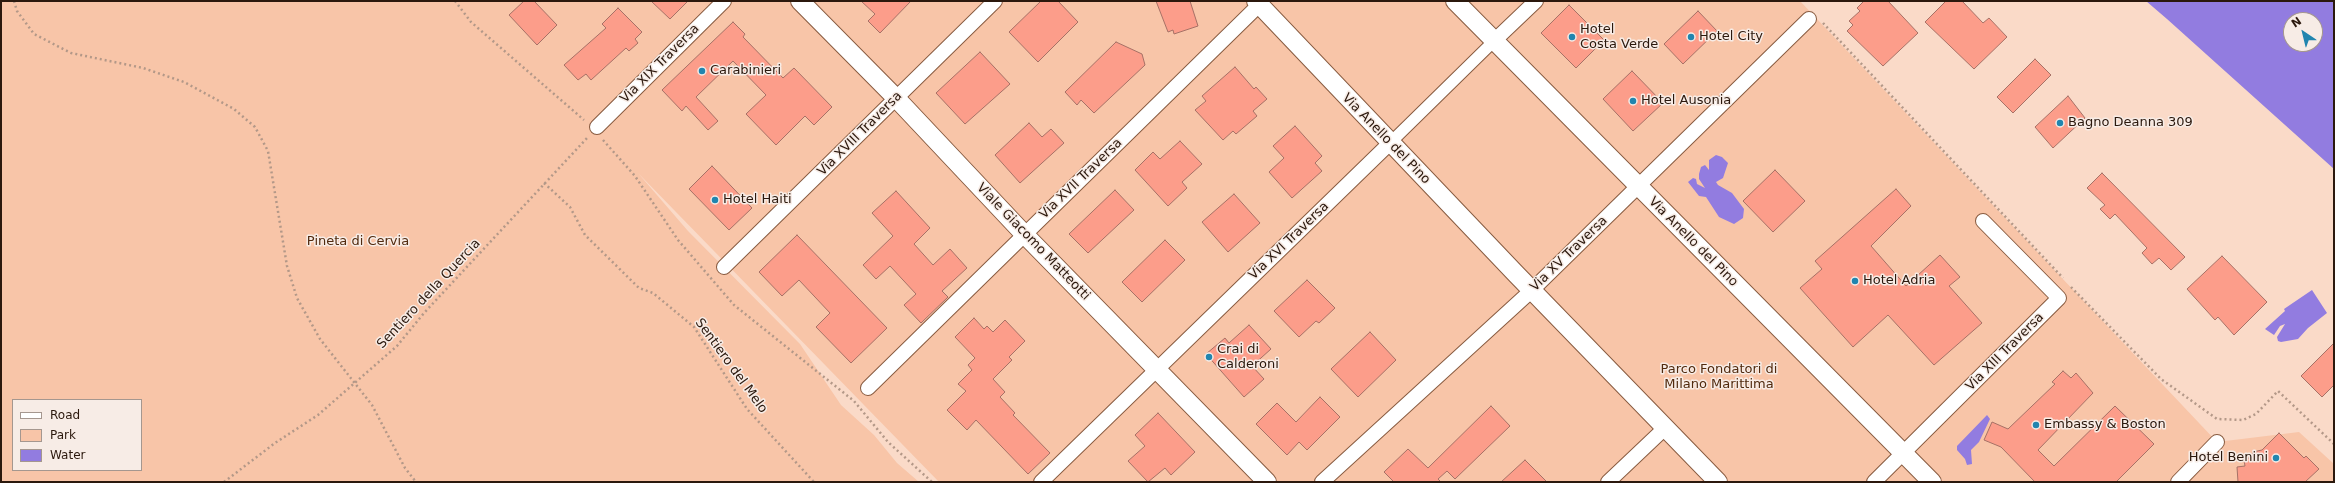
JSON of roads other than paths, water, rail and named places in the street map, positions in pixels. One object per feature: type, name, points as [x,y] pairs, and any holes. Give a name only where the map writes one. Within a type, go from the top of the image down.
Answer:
[{"type":"street","name":"Via XIX Traversa","points":[[593,131],[724,1]]},
{"type":"street","name":"Viale Giacomo Matteotti","points":[[800,1],[896,98],[1025,235],[1267,482]]},
{"type":"street","name":"Via XVIII Traversa","points":[[724,267],[995,1]]},
{"type":"street","name":"Via Anello del Pino","points":[[1455,1],[1932,482]]},
{"type":"street","name":"Via XVI Traversa","points":[[1041,482],[1536,1]]},
{"type":"street","name":"Via Anello del Pino","points":[[1257,3],[1531,291],[1718,482]]},
{"type":"street","name":"Via XVII Traversa","points":[[868,388],[1025,235],[1257,3]]},
{"type":"street","name":"Via XV Traversa","points":[[1322,482],[1531,291],[1813,18]]},
{"type":"street","name":"Via XIII Traversa","points":[[1874,482],[2059,298],[1983,221]]},
{"type":"street","points":[[1608,482],[1665,428]]},
{"type":"street","points":[[2178,482],[2217,442]]},
{"type":"water","points":[[2146,1],[2334,1],[2334,169],[2167,19]]},
{"type":"water","points":[[1716,155],[1722,157],[1728,163],[1723,178],[1716,182],[1718,185],[1732,193],[1744,209],[1743,218],[1734,224],[1719,217],[1706,197],[1699,196],[1688,182],[1693,178],[1696,179],[1697,184],[1705,188],[1699,179],[1701,167],[1705,165],[1709,170],[1709,160]]},
{"type":"water","points":[[2312,290],[2327,313],[2308,328],[2298,339],[2281,342],[2278,341],[2277,337],[2285,324],[2280,326],[2274,335],[2265,329],[2285,311],[2284,309]]},
{"type":"water","points":[[1987,415],[1990,419],[1979,442],[1971,450],[1972,464],[1967,465],[1965,459],[1957,450],[1957,446]]},
{"type":"place","name":"Hotel Costa Verde","points":[[1572,37]]},
{"type":"place","name":"Hotel City","points":[[1691,37]]},
{"type":"place","name":"Carabinieri","points":[[702,71]]},
{"type":"place","name":"Hotel Ausonia","points":[[1633,101]]},
{"type":"place","name":"Bagno Deanna 309","points":[[2060,123]]},
{"type":"place","name":"Hotel Haiti","points":[[715,200]]},
{"type":"place","name":"Hotel Adria","points":[[1855,281]]},
{"type":"place","name":"Crai di Calderoni","points":[[1209,357]]},
{"type":"place","name":"Embassy & Boston","points":[[2036,425]]},
{"type":"place","name":"Hotel Benini","points":[[2276,458]]},
{"type":"park label","name":"Pineta di Cervia","points":[[358,242]]},
{"type":"park label","name":"Parco Fondatori di Milano Marittima","points":[[1719,378]]}]
